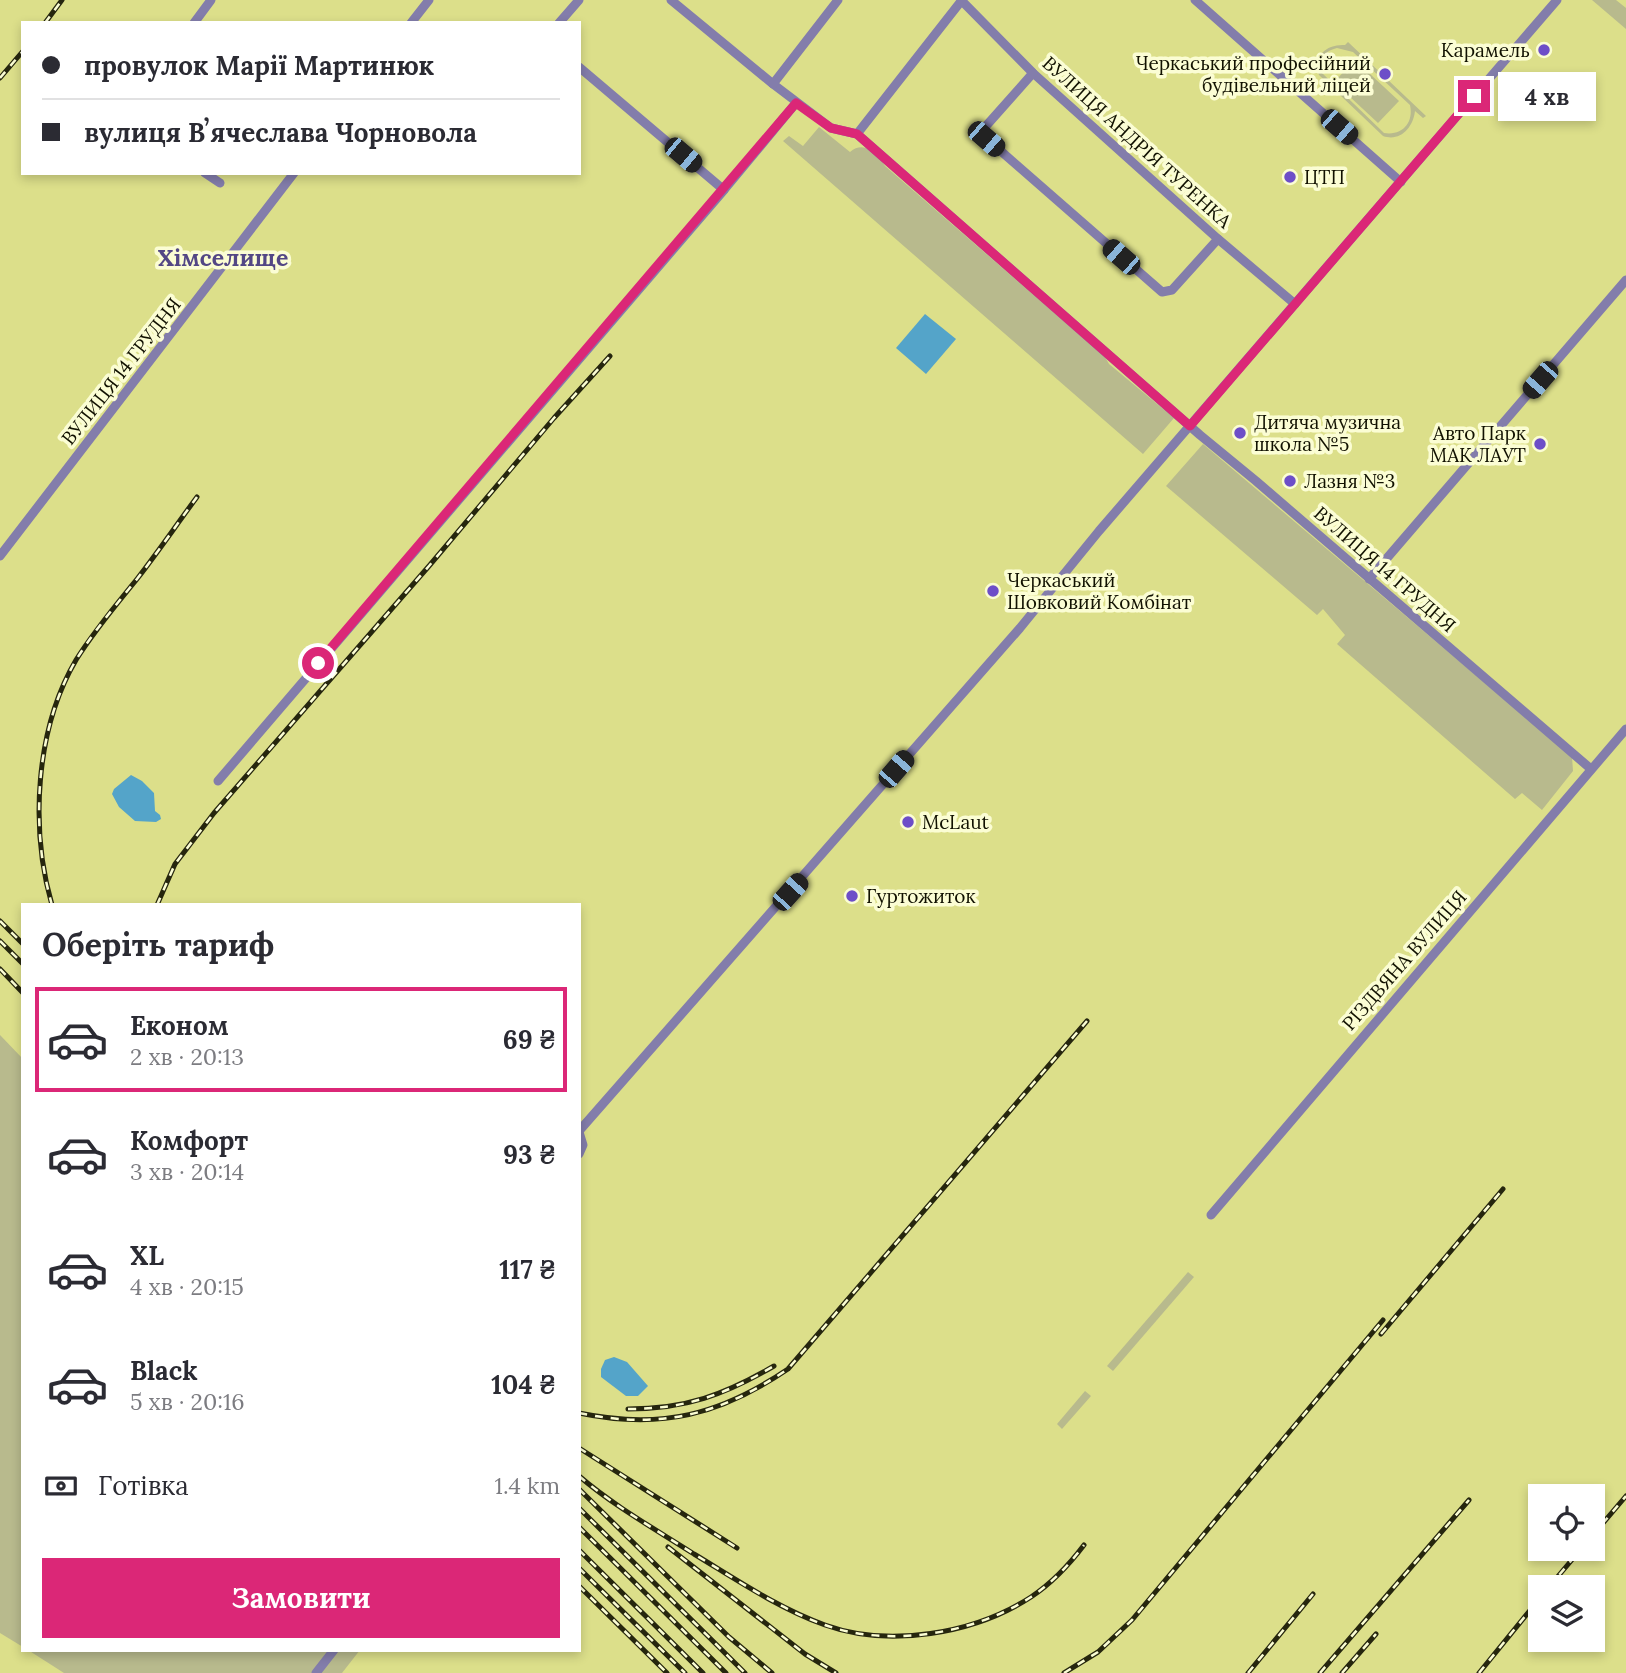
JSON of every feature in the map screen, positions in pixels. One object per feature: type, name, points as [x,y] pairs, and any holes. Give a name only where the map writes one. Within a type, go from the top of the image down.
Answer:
[{"type":"street","points":[[195,21],[211,0]]},
{"type":"street","points":[[413,21],[429,0]]},
{"type":"street","points":[[561,21],[579,0]]},
{"type":"street","name":"ВУЛИЦЯ 14 ГРУДНЯ","points":[[671,0],[796,103],[831,128],[857,134],[1190,426],[1591,769]]},
{"type":"street","points":[[773,85],[838,0]]},
{"type":"street","points":[[857,134],[962,0]]},
{"type":"street","name":"ВУЛИЦЯ АНДРІЯ ТУРЕНКА","points":[[962,0],[1033,73],[1218,239],[1295,304]]},
{"type":"street","points":[[1195,0],[1401,182]]},
{"type":"street","points":[[581,1130],[1020,628],[1099,531],[1557,0]]},
{"type":"street","points":[[581,69],[724,190]]},
{"type":"street","points":[[1033,73],[986,126],[986,139],[1162,292],[1172,290],[1218,239]]},
{"type":"street","points":[[218,781],[796,103]]},
{"type":"street","points":[[208,175],[220,183]]},
{"type":"street","name":"ВУЛИЦЯ 14 ГРУДНЯ","points":[[0,556],[293,175]]},
{"type":"street","points":[[1369,579],[1626,280]]},
{"type":"street","name":"РІЗДВЯНА ВУЛИЦЯ","points":[[1212,1215],[1626,729]]},
{"type":"street","points":[[316,1673],[332,1652]]},
{"type":"green space","points":[[1592,0],[1616,0],[1626,8],[1626,29]]},
{"type":"green space","points":[[1348,42],[1426,116],[1423,118],[1415,111],[1412,123],[1405,132],[1395,137],[1383,136],[1319,75],[1318,62],[1323,52],[1332,46],[1345,45]],"holes":[[[1337,48],[1353,52],[1410,105],[1408,123],[1401,130],[1384,133],[1322,73],[1322,60],[1329,51]]]},
{"type":"green space","points":[[1355,60],[1399,101],[1378,123],[1334,82]]},
{"type":"green space","points":[[819,127],[850,152],[860,147],[874,153],[885,166],[1105,357],[1109,364],[1174,418],[1143,454],[783,141],[789,136],[803,146]]},
{"type":"green space","points":[[1203,444],[1572,757],[1573,771],[1542,810],[1522,793],[1515,799],[1337,644],[1345,635],[1323,609],[1317,615],[1166,486]]},
{"type":"green space","points":[[0,1035],[21,1057],[21,1646],[0,1633]]},
{"type":"green space","points":[[1188,1272],[1194,1277],[1113,1371],[1107,1366]]},
{"type":"green space","points":[[1085,1391],[1091,1396],[1062,1429],[1057,1424]]},
{"type":"green space","points":[[31,1652],[358,1652],[342,1673],[64,1673]]},
{"type":"water","points":[[925,314],[956,339],[926,374],[896,348]]},
{"type":"water","points":[[131,775],[154,793],[155,811],[161,819],[156,822],[135,821],[119,807],[112,794],[114,789]]},
{"type":"water","points":[[614,1357],[627,1362],[648,1386],[638,1396],[626,1396],[601,1377],[605,1360]]},
{"type":"railway","points":[[46,21],[62,0]]},
{"type":"railway","points":[[0,78],[21,53]]},
{"type":"railway","points":[[158,903],[175,864],[214,813],[610,356]]},
{"type":"railway","points":[[52,903],[41,844],[40,780],[52,717],[62,688],[90,639],[197,497]]},
{"type":"railway","points":[[0,921],[21,942]]},
{"type":"railway","points":[[0,941],[21,962]]},
{"type":"railway","points":[[0,969],[21,991]]},
{"type":"railway","points":[[581,1413],[637,1420],[689,1415],[738,1398],[788,1369],[1087,1021]]},
{"type":"railway","points":[[1381,1334],[1503,1189]]},
{"type":"railway","points":[[1064,1673],[1098,1652],[1132,1620],[1383,1320]]},
{"type":"railway","points":[[628,1409],[668,1406],[704,1398],[738,1385],[774,1366]]},
{"type":"railway","points":[[581,1449],[737,1548]]},
{"type":"railway","points":[[581,1478],[635,1517],[774,1602],[825,1625],[876,1636],[903,1636],[958,1628],[1008,1610],[1046,1586],[1084,1545]]},
{"type":"railway","points":[[581,1491],[729,1637],[772,1673]]},
{"type":"railway","points":[[1605,1521],[1626,1496]]},
{"type":"railway","points":[[1320,1673],[1469,1500]]},
{"type":"railway","points":[[581,1510],[745,1673]]},
{"type":"railway","points":[[581,1529],[726,1673]]},
{"type":"railway","points":[[668,1547],[805,1654],[836,1673]]},
{"type":"railway","points":[[581,1552],[703,1673]]},
{"type":"railway","points":[[1559,1575],[1571,1561]]},
{"type":"railway","points":[[581,1570],[685,1673]]},
{"type":"railway","points":[[581,1588],[667,1673]]},
{"type":"railway","points":[[1248,1673],[1313,1594]]},
{"type":"railway","points":[[1479,1673],[1528,1613]]},
{"type":"railway","points":[[1342,1673],[1376,1634]]},
{"type":"place","name":"Карамель","points":[[1544,50]]},
{"type":"place","name":"Черкаський професійний будівельний ліцей","points":[[1385,74]]},
{"type":"place","name":"ЦТП","points":[[1290,177]]},
{"type":"place","name":"Дитяча музична школа №5","points":[[1240,433]]},
{"type":"place","name":"Авто Парк МАК ЛАУТ","points":[[1540,444]]},
{"type":"place","name":"Лазня №3","points":[[1290,481]]},
{"type":"place","name":"Черкаський Шовковий Комбінат","points":[[993,591]]},
{"type":"place","name":"McLaut","points":[[908,822]]},
{"type":"place","name":"Гуртожиток","points":[[852,896]]},
{"type":"district","name":"Хімселище","points":[[223,257]]},
{"type":"route","points":[[318,663],[796,103],[831,128],[857,134],[1190,426],[1474,96]]}]
